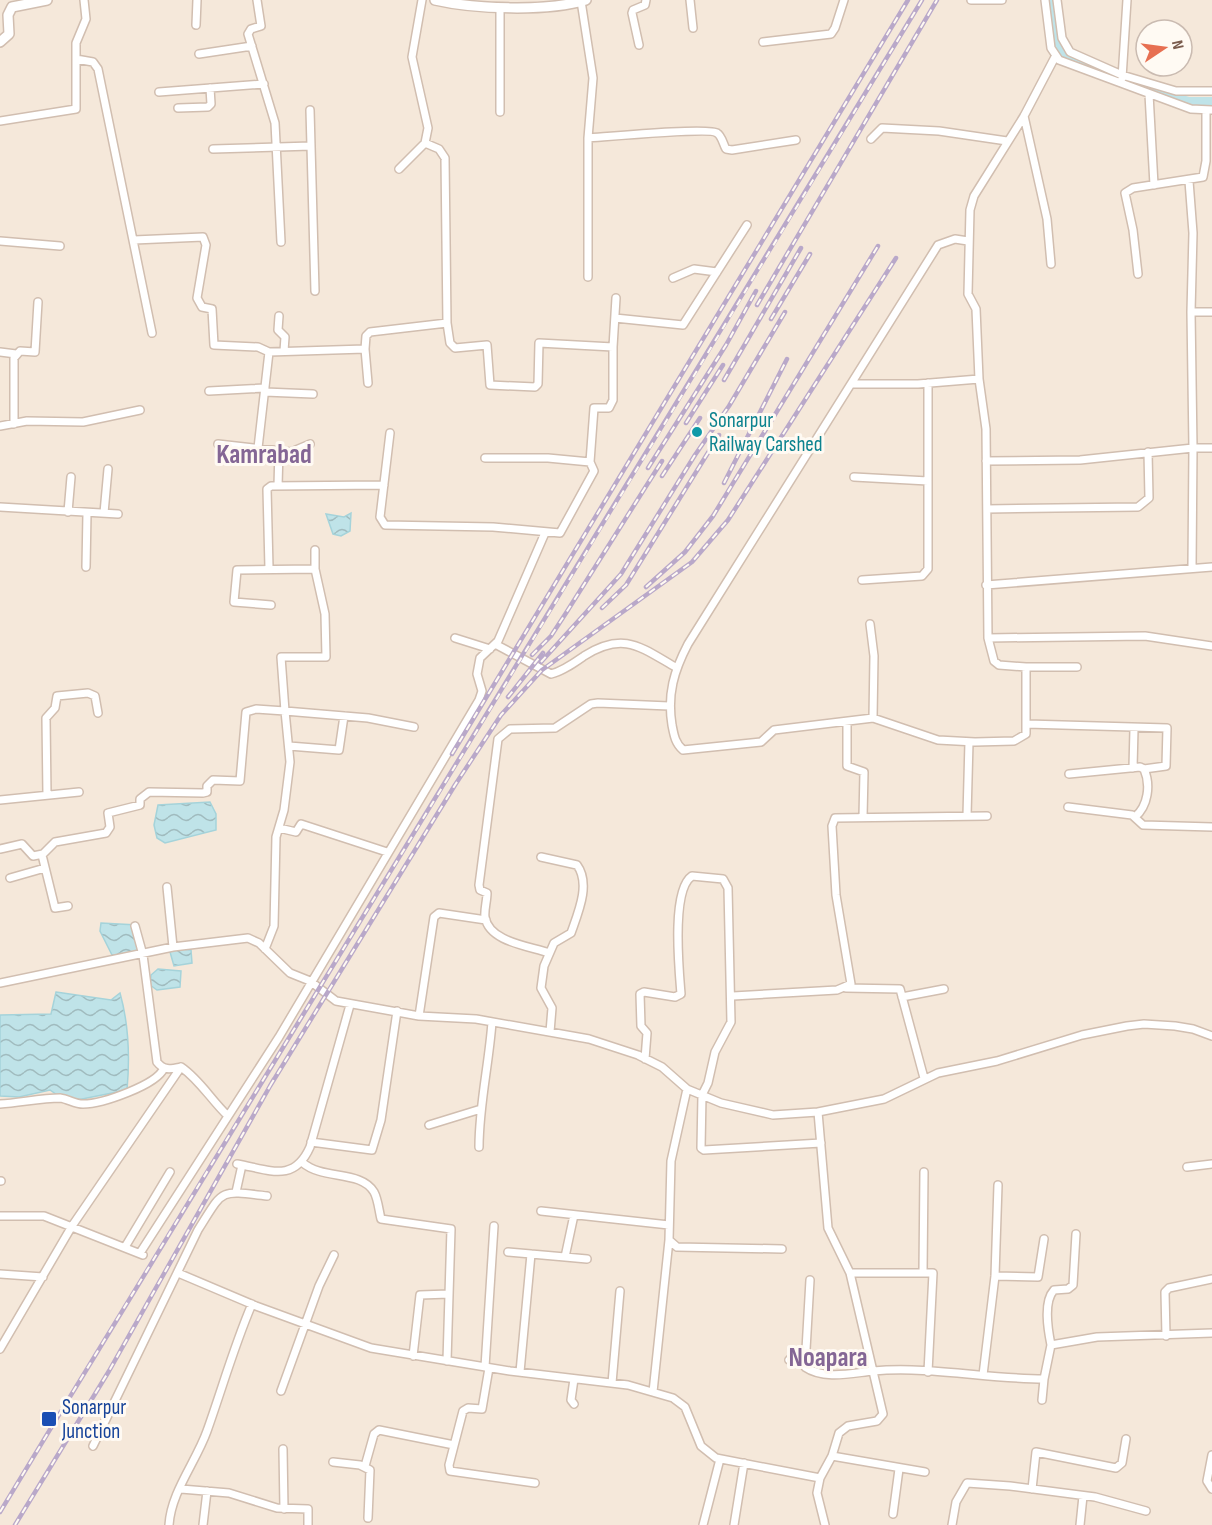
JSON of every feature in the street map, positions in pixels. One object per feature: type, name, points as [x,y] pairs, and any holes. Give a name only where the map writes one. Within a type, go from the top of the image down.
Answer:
[{"type":"street","points":[[0,42],[9,34],[9,10],[22,2],[47,0]]},
{"type":"street","points":[[0,121],[76,109],[76,59],[78,36],[86,19],[84,0]]},
{"type":"street","points":[[196,25],[197,0]]},
{"type":"street","points":[[257,0],[262,23],[260,27],[249,31],[274,116],[281,242]]},
{"type":"street","points":[[399,169],[426,143],[429,128],[412,57],[422,0]]},
{"type":"street","points":[[435,0],[470,8],[500,8],[536,3],[584,1],[593,78],[588,138],[588,277]]},
{"type":"street","points":[[639,45],[632,13],[633,10],[645,5],[646,0]]},
{"type":"street","points":[[690,0],[693,28]]},
{"type":"street","points":[[763,42],[831,34],[840,16],[844,0]]},
{"type":"street","points":[[971,0],[1002,0]]},
{"type":"street","points":[[1045,0],[1051,48],[1055,57],[1065,64],[1191,109],[1209,110],[1206,174],[1203,177],[1133,188],[1125,193],[1134,230],[1138,274]]},
{"type":"street","points":[[1057,0],[1064,45],[1070,52],[1122,75],[1176,91],[1212,91]]},
{"type":"street","points":[[1121,84],[1127,0]]},
{"type":"street","points":[[500,8],[500,111]]},
{"type":"street","points":[[199,54],[252,46]]},
{"type":"street","points":[[1055,57],[1024,116],[972,202],[968,241],[968,294],[976,309],[979,379],[986,421],[986,585],[988,638],[994,661],[999,665],[1026,667],[1077,667]]},
{"type":"street","points":[[76,59],[93,62],[98,69],[152,333]]},
{"type":"street","points":[[159,92],[264,84]]},
{"type":"street","points":[[178,108],[208,107],[211,104],[210,88]]},
{"type":"street","points":[[1149,94],[1155,185]]},
{"type":"street","points":[[310,110],[315,291]]},
{"type":"street","points":[[1024,116],[1047,219],[1051,264]]},
{"type":"street","points":[[871,139],[882,128],[939,131],[1007,141]]},
{"type":"street","points":[[588,138],[654,132],[671,134],[713,131],[719,135],[726,149],[732,150],[796,140]]},
{"type":"street","points":[[426,143],[439,149],[445,158],[447,323],[452,346],[487,345],[489,381],[492,386],[537,387],[539,343],[613,347]]},
{"type":"street","points":[[213,149],[311,146]]},
{"type":"street","points":[[1189,181],[1193,233],[1192,567]]},
{"type":"street","points":[[615,318],[683,325],[747,225]]},
{"type":"street","points":[[134,240],[203,237],[206,245],[197,298],[202,307],[212,309],[214,345],[258,347],[269,352],[365,349]]},
{"type":"street","points":[[968,241],[955,239],[938,245],[692,638],[677,668],[669,693],[669,706],[675,739],[678,746],[688,751],[761,742],[770,732],[778,729],[873,718],[906,728],[922,737],[969,742],[1019,740],[1026,734],[1028,724],[1026,667]]},
{"type":"street","points":[[0,241],[60,246]]},
{"type":"street","points":[[672,278],[694,269],[717,272]]},
{"type":"street","points":[[390,433],[380,517],[385,525],[493,526],[561,533],[594,471],[590,462],[594,408],[609,408],[613,400],[616,298]]},
{"type":"street","points":[[0,352],[16,354],[35,352],[38,302]]},
{"type":"street","points":[[1191,312],[1212,312]]},
{"type":"street","points":[[279,316],[278,330],[284,335],[284,351]]},
{"type":"street","points":[[368,383],[365,349],[366,336],[370,332],[447,323]]},
{"type":"street","points":[[258,448],[269,352]]},
{"type":"street","points":[[14,424],[16,354]]},
{"type":"street","points":[[852,384],[928,383],[979,379]]},
{"type":"street","points":[[862,580],[926,573],[928,569],[928,383]]},
{"type":"street","points":[[209,391],[265,390],[313,394]]},
{"type":"street","points":[[0,426],[40,421],[83,422],[140,410]]},
{"type":"street","points":[[218,444],[291,452],[310,444]]},
{"type":"street","points":[[987,461],[1080,460],[1148,452],[1212,448]]},
{"type":"street","points":[[278,486],[279,450]]},
{"type":"street","points":[[987,508],[1138,507],[1149,498],[1148,452]]},
{"type":"street","points":[[485,458],[548,458],[590,462]]},
{"type":"street","points":[[104,513],[108,469]]},
{"type":"street","points":[[68,512],[70,477]]},
{"type":"street","points":[[854,477],[928,481]]},
{"type":"street","points":[[269,568],[267,489],[278,486],[384,485]]},
{"type":"street","points":[[0,507],[118,514]]},
{"type":"street","points":[[86,567],[87,513]]},
{"type":"street","points":[[0,1216],[44,1216],[142,1254],[279,1037],[310,981],[479,700],[482,691],[477,667],[480,658],[492,647],[545,533]]},
{"type":"street","points":[[266,949],[274,926],[274,860],[287,793],[289,746],[281,657],[326,657],[325,614],[315,569],[315,550]]},
{"type":"street","points":[[986,585],[1212,567]]},
{"type":"street","points":[[271,605],[234,602],[237,570],[315,569]]},
{"type":"street","points":[[870,624],[874,656],[873,718]]},
{"type":"street","points":[[988,638],[1145,636],[1212,646]]},
{"type":"street","points":[[455,638],[492,647],[551,674],[596,649],[620,642],[634,643],[677,668]]},
{"type":"street","points":[[46,795],[46,718],[55,708],[57,696],[88,693],[95,696],[98,713]]},
{"type":"street","points":[[549,953],[497,935],[486,920],[486,893],[480,890],[479,885],[495,752],[503,732],[510,729],[555,728],[591,704],[669,706]]},
{"type":"street","points":[[0,849],[22,844],[33,856],[42,855],[55,842],[106,833],[110,827],[108,813],[140,805],[140,799],[149,792],[203,794],[207,792],[207,786],[213,780],[240,781],[246,712],[256,709],[344,716],[414,728]]},
{"type":"street","points":[[289,746],[339,750],[344,716]]},
{"type":"street","points":[[847,722],[847,766],[864,772],[863,817]]},
{"type":"street","points":[[1028,724],[1134,729],[1167,728],[1166,766],[1069,774]]},
{"type":"street","points":[[1133,768],[1134,729]]},
{"type":"street","points":[[967,816],[969,742]]},
{"type":"street","points":[[1135,817],[1144,809],[1146,802],[1144,769]]},
{"type":"street","points":[[0,800],[79,792]]},
{"type":"street","points":[[1068,807],[1135,817],[1140,824],[1150,826],[1212,827]]},
{"type":"street","points":[[846,988],[851,984],[836,895],[832,826],[835,818],[987,816]]},
{"type":"street","points":[[279,828],[296,832],[301,824],[309,825],[333,836],[387,852]]},
{"type":"street","points":[[42,855],[55,908],[68,906]]},
{"type":"street","points":[[541,857],[577,865],[583,881],[580,904],[571,933],[554,943],[549,953],[541,988],[552,1008],[550,1032]]},
{"type":"street","points":[[10,878],[45,868]]},
{"type":"street","points":[[645,1059],[647,1033],[641,1026],[640,994],[644,992],[680,996],[681,899],[686,880],[692,876],[723,879],[727,884],[733,996],[730,1027],[715,1052],[708,1083],[702,1095],[700,1144],[704,1150],[821,1143]]},
{"type":"street","points":[[167,887],[173,947]]},
{"type":"street","points":[[419,1016],[434,917],[440,913],[486,920]]},
{"type":"street","points":[[135,926],[143,955],[157,1062],[164,1068],[181,1067],[196,1078],[210,1099],[228,1116]]},
{"type":"street","points":[[0,982],[143,955],[173,947],[243,937],[259,943],[290,973],[310,981],[332,999],[350,1005],[419,1016],[492,1022],[589,1039],[662,1067],[687,1089],[747,1111],[773,1115],[818,1112],[884,1099],[938,1073],[997,1061],[1082,1035],[1127,1026],[1175,1026],[1193,1029],[1212,1038]]},
{"type":"street","points":[[733,996],[846,988],[900,989],[924,1078]]},
{"type":"street","points":[[902,997],[944,989]]},
{"type":"street","points":[[236,1192],[239,1164],[281,1171],[293,1169],[303,1163],[350,1005]]},
{"type":"street","points":[[311,1142],[372,1150],[381,1120],[397,1011]]},
{"type":"street","points":[[479,1147],[481,1109],[487,1079],[492,1022]]},
{"type":"street","points":[[0,1349],[72,1226],[181,1067]]},
{"type":"street","points":[[0,1104],[61,1098],[82,1104],[122,1097],[148,1080],[155,1079],[164,1068]]},
{"type":"street","points":[[653,1392],[669,1240],[671,1161],[687,1089]]},
{"type":"street","points":[[429,1125],[481,1109]]},
{"type":"street","points":[[818,1112],[828,1228],[850,1273],[882,1406],[881,1419],[843,1428],[820,1479],[818,1503],[825,1525]]},
{"type":"street","points":[[303,1163],[312,1171],[359,1179],[373,1190],[381,1219],[451,1229],[447,1361]]},
{"type":"street","points":[[1187,1167],[1212,1164]]},
{"type":"street","points":[[125,1247],[170,1172]]},
{"type":"street","points":[[923,1273],[924,1172]]},
{"type":"street","points":[[983,1375],[995,1276],[998,1185]]},
{"type":"street","points":[[93,1446],[198,1230],[219,1197],[224,1192],[267,1196]]},
{"type":"street","points":[[541,1211],[669,1225]]},
{"type":"street","points":[[565,1257],[574,1215]]},
{"type":"street","points":[[494,1226],[483,1407],[479,1410],[468,1408],[463,1412],[454,1444],[450,1471],[535,1483]]},
{"type":"street","points":[[1042,1400],[1051,1345],[1047,1326],[1050,1295],[1054,1290],[1068,1289],[1073,1285],[1076,1234]]},
{"type":"street","points":[[995,1276],[1038,1277],[1044,1239]]},
{"type":"street","points":[[669,1240],[678,1247],[782,1249]]},
{"type":"street","points":[[508,1252],[587,1259]]},
{"type":"street","points":[[520,1372],[531,1254]]},
{"type":"street","points":[[281,1391],[319,1286],[334,1255]]},
{"type":"street","points":[[178,1273],[351,1342],[413,1356],[612,1383],[653,1392],[680,1401],[701,1446],[708,1454],[720,1459],[820,1479]]},
{"type":"street","points":[[850,1273],[933,1273],[928,1372]]},
{"type":"street","points":[[0,1274],[43,1277]]},
{"type":"street","points":[[1166,1336],[1165,1292],[1169,1288],[1212,1279]]},
{"type":"street","points":[[810,1281],[804,1359],[805,1367],[813,1371],[839,1374],[874,1371],[928,1372],[1044,1379]]},
{"type":"street","points":[[612,1383],[620,1291]]},
{"type":"street","points":[[413,1356],[420,1295],[449,1293]]},
{"type":"street","points":[[169,1525],[172,1505],[207,1432],[220,1387],[252,1304]]},
{"type":"street","points":[[1051,1345],[1097,1337],[1212,1333]]},
{"type":"street","points":[[789,1360],[792,1357],[804,1359]]},
{"type":"street","points":[[574,1378],[571,1400],[574,1404]]},
{"type":"street","points":[[365,1466],[374,1434],[379,1430],[454,1444]]},
{"type":"street","points":[[1032,1489],[1036,1452],[1116,1468],[1122,1463],[1126,1439]]},
{"type":"street","points":[[283,1449],[284,1509]]},
{"type":"street","points":[[1212,1455],[1207,1481],[1212,1489]]},
{"type":"street","points":[[832,1456],[899,1470],[924,1472]]},
{"type":"street","points":[[703,1525],[720,1459]]},
{"type":"street","points":[[333,1462],[365,1466],[371,1475],[368,1518]]},
{"type":"street","points":[[734,1525],[744,1463]]},
{"type":"street","points":[[893,1514],[899,1470]]},
{"type":"street","points":[[952,1525],[956,1502],[967,1483],[1083,1496],[1146,1511]]},
{"type":"street","points":[[181,1489],[229,1493],[267,1506],[284,1509],[308,1509],[308,1525]]},
{"type":"street","points":[[203,1525],[207,1491]]},
{"type":"street","points":[[1080,1525],[1083,1496]]},
{"type":"shaded area","points":[[0,0],[1212,0],[1212,1525],[0,1525]]},
{"type":"water","points":[[351,513],[350,531],[341,536],[333,534],[326,514],[344,517]]},
{"type":"water","points":[[210,802],[216,814],[216,830],[165,843],[157,838],[154,825],[158,805]]},
{"type":"water","points":[[101,923],[137,925],[140,953],[113,957],[100,931]]},
{"type":"water","points":[[175,948],[191,950],[192,963],[174,966],[170,952]]},
{"type":"water","points":[[158,969],[181,971],[180,987],[157,990],[150,985],[151,975]]},
{"type":"water","points":[[56,992],[111,1000],[120,993],[128,1041],[127,1090],[67,1102],[50,1090],[19,1097],[0,1096],[0,1015],[51,1014]]},
{"type":"waterway","points":[[1052,0],[1060,52],[1064,58],[1107,75]]},
{"type":"waterway","points":[[1129,83],[1189,101],[1212,101]]},
{"type":"railway","points":[[452,754],[908,0]]},
{"type":"railway","points":[[0,1512],[922,0]]},
{"type":"railway","points":[[757,305],[937,0]]},
{"type":"railway","points":[[646,587],[685,552],[713,516],[878,246]]},
{"type":"railway","points":[[724,380],[801,248]]},
{"type":"railway","points":[[771,319],[810,254]]},
{"type":"railway","points":[[270,1086],[455,785],[501,715],[542,670],[692,562],[728,520],[896,258]]},
{"type":"railway","points":[[648,468],[726,345],[756,291]]},
{"type":"railway","points":[[541,662],[621,574],[695,455],[729,406],[785,312]]},
{"type":"railway","points":[[724,483],[787,359]]},
{"type":"railway","points":[[686,423],[723,365]]},
{"type":"railway","points":[[662,476],[700,418]]},
{"type":"railway","points":[[602,608],[626,585],[719,435]]},
{"type":"railway","points":[[532,655],[551,636],[662,461]]},
{"type":"railway","points":[[508,697],[543,653]]},
{"type":"railway","points":[[15,1525],[109,1371],[274,1079]]},
{"type":"place","name":"Sonarpur Railway Carshed","points":[[697,432]]},
{"type":"place","name":"Sonarpur Junction","points":[[49,1419]]},
{"type":"district","name":"Kamrabad","points":[[264,454]]},
{"type":"district","name":"Noapara","points":[[828,1357]]}]
